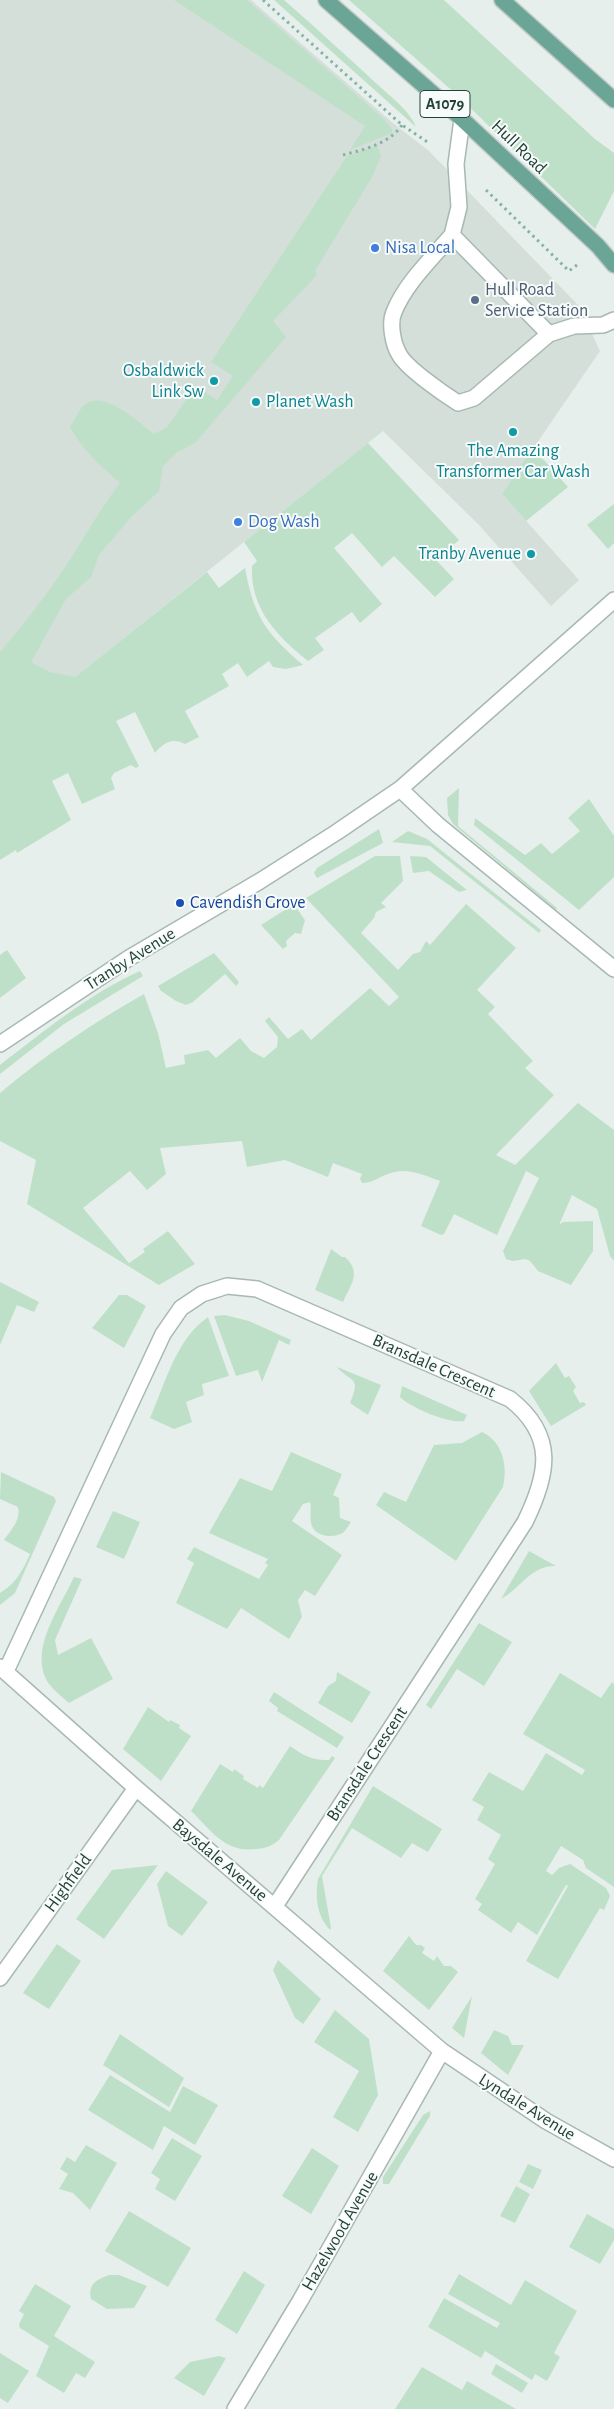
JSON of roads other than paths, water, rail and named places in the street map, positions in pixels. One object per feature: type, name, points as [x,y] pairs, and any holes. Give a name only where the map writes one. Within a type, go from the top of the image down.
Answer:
[{"type":"main road","name":"Hull Road","points":[[326,0],[462,119],[598,246],[614,265]]},
{"type":"main road","points":[[502,0],[614,100]]},
{"type":"street","points":[[462,119],[456,164],[460,207],[452,235],[419,272],[393,313],[392,332],[399,354],[433,387],[458,403],[474,398],[549,334],[574,326],[603,325],[614,320]]},
{"type":"street","points":[[452,235],[549,334]]},
{"type":"street","name":"Tranby Avenue","points":[[0,1044],[129,958],[260,881],[400,789],[614,600]]},
{"type":"street","points":[[400,789],[438,824],[614,969]]},
{"type":"street","name":"Bransdale Crescent","points":[[3,1669],[163,1334],[181,1308],[202,1294],[228,1286],[257,1289],[510,1399],[520,1407],[530,1420],[542,1445],[545,1464],[537,1497],[525,1522],[275,1906]]},
{"type":"street","name":"Baysdale Avenue","points":[[3,1669],[136,1788],[442,2051]]},
{"type":"street","name":"Highfield","points":[[0,1978],[136,1788]]},
{"type":"street","name":"Lyndale Avenue","points":[[442,2051],[546,2122],[614,2159]]},
{"type":"street","name":"Hazelwood Avenue","points":[[235,2409],[300,2301],[442,2051]]},
{"type":"place","name":"Nisa Local","points":[[375,248]]},
{"type":"place","name":"Hull Road Service Station","points":[[475,300]]},
{"type":"place","name":"Osbaldwick Link Sw","points":[[214,381]]},
{"type":"place","name":"Planet Wash","points":[[256,402]]},
{"type":"place","name":"The Amazing Transformer Car Wash","points":[[513,432]]},
{"type":"place","name":"Dog Wash","points":[[238,522]]},
{"type":"place","name":"Tranby Avenue","points":[[531,554]]},
{"type":"place","name":"Cavendish Grove","points":[[180,903]]}]
